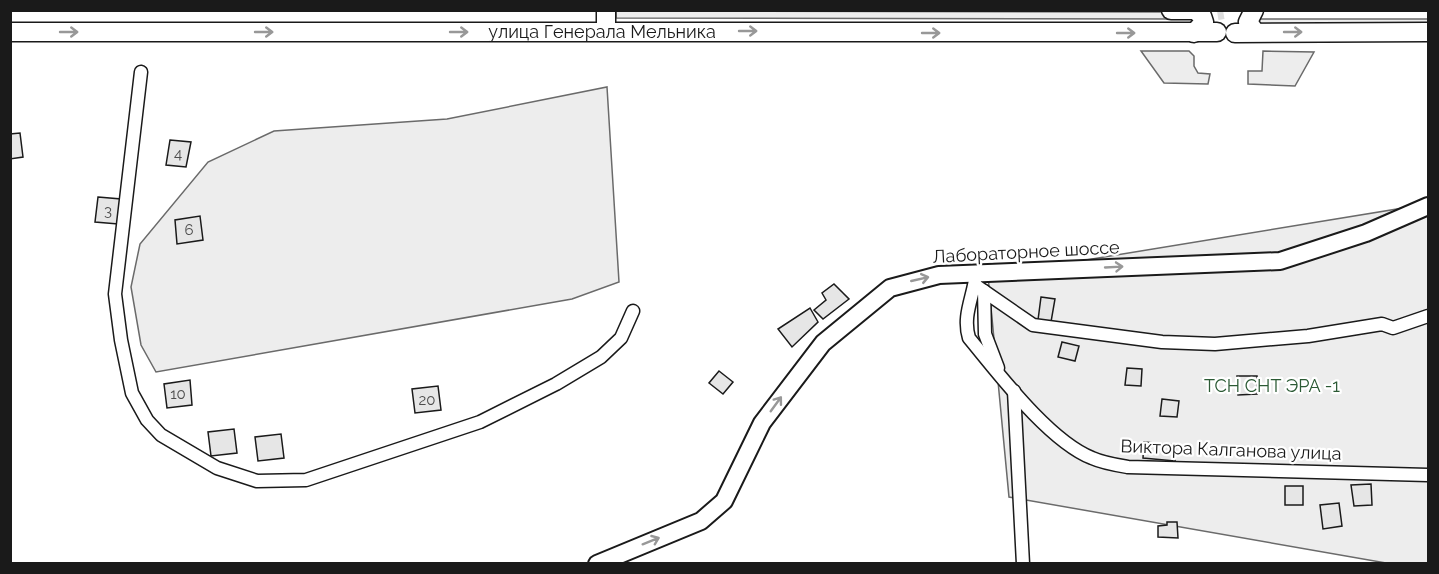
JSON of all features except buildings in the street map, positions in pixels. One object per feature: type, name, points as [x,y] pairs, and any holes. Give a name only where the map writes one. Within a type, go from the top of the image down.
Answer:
[{"type":"main road","points":[[606,10],[606,31]]},
{"type":"main road","points":[[1171,10],[1194,10],[1202,16],[1204,22],[1194,33]]},
{"type":"main road","points":[[1204,10],[1217,10]]},
{"type":"main road","points":[[1254,10],[1248,22],[1255,32]]},
{"type":"main road","name":"улица Генерала Мельника","points":[[10,32],[1428,32]]},
{"type":"main road","name":"Лабораторное шоссе","points":[[597,564],[701,521],[724,501],[762,423],[789,386],[823,343],[890,288],[939,274],[978,283],[1280,261],[1366,233],[1428,206]]},
{"type":"street","points":[[141,72],[115,294],[121,340],[132,393],[147,420],[161,435],[217,468],[257,481],[306,480],[480,422],[556,384],[601,357],[621,338],[633,311]]},
{"type":"street","points":[[978,283],[1033,325],[1162,342],[1215,344],[1308,336],[1382,324],[1393,328],[1428,316]]},
{"type":"street","points":[[978,283],[985,334],[1002,377]]},
{"type":"street","name":"Виктора Калганова улица","points":[[978,283],[966,327],[969,338],[1036,415],[1074,447],[1091,458],[1128,468],[1428,475]]},
{"type":"street","points":[[1014,391],[1023,564]]},
{"type":"shaded area","points":[[616,11],[1188,12],[1188,19],[616,18]]},
{"type":"shaded area","points":[[1251,19],[1428,19],[1428,25],[1252,25]]},
{"type":"shaded area","points":[[1141,51],[1189,51],[1194,56],[1194,66],[1198,73],[1210,74],[1208,84],[1164,83]]},
{"type":"shaded area","points":[[1263,51],[1314,52],[1295,86],[1248,84],[1248,71],[1262,71]]},
{"type":"shaded area","points":[[607,87],[619,282],[572,299],[156,372],[141,345],[131,287],[140,244],[208,162],[274,131],[447,119]]},
{"type":"shaded area","name":"ТСН СНТ ЭРА -1","points":[[1428,204],[1428,563],[1386,563],[1009,497],[988,276]]},
{"type":"tunnel","points":[[1217,11],[1223,10]]}]
